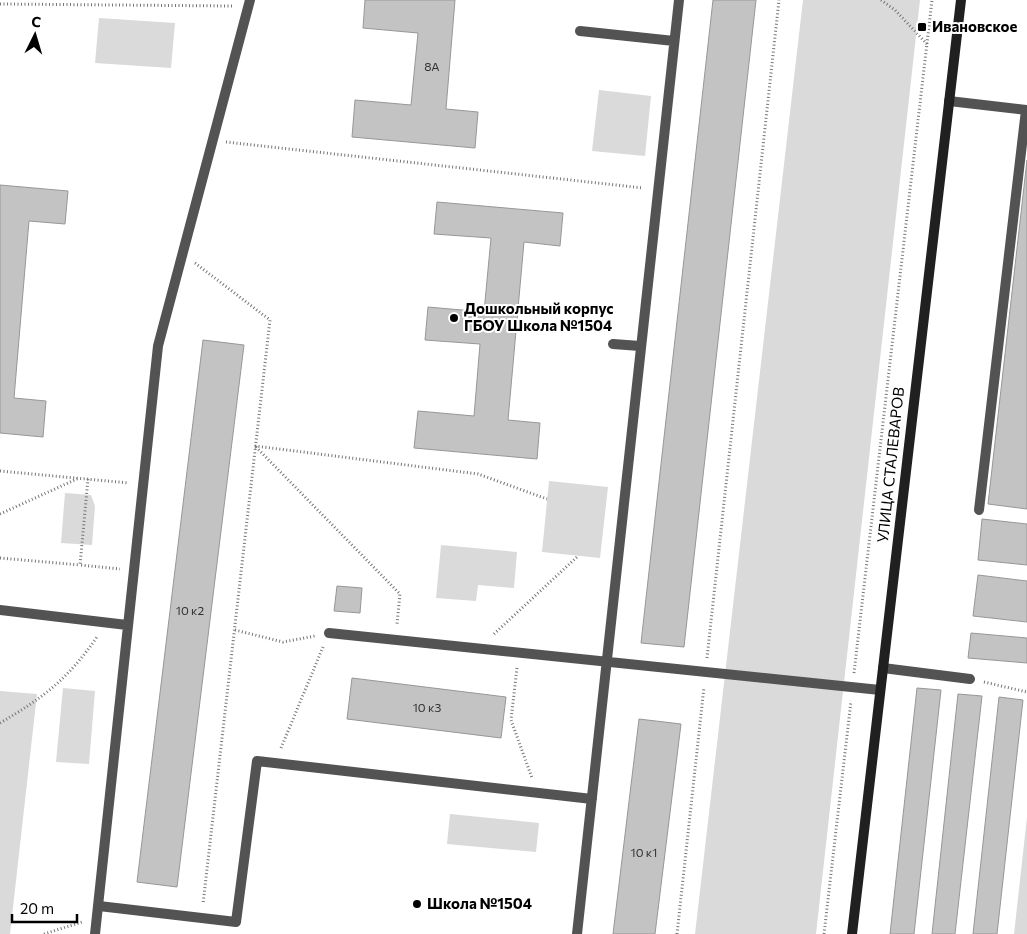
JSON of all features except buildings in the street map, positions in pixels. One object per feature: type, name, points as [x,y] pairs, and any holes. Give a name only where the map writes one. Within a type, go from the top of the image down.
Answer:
[{"type":"main road","name":"УЛИЦА СТАЛЕВАРОВ","points":[[852,934],[961,0]]},
{"type":"lane","points":[[577,934],[679,0]]},
{"type":"lane","points":[[95,934],[158,346],[250,3]]},
{"type":"lane","points":[[580,31],[674,41]]},
{"type":"lane","points":[[949,101],[1026,110],[979,510]]},
{"type":"lane","points":[[613,344],[640,346]]},
{"type":"lane","points":[[0,610],[127,624]]},
{"type":"lane","points":[[328,634],[880,690]]},
{"type":"lane","points":[[883,668],[970,679]]},
{"type":"lane","points":[[98,906],[236,922],[257,761],[592,798]]},
{"type":"path","points":[[678,934],[779,0]]},
{"type":"path","points":[[881,0],[895,10],[927,44]]},
{"type":"path","points":[[824,934],[932,0]]},
{"type":"path","points":[[0,4],[250,3]]},
{"type":"path","points":[[213,141],[658,190]]},
{"type":"path","points":[[183,254],[270,320],[201,918]]},
{"type":"path","points":[[255,446],[478,474],[548,499]]},
{"type":"path","points":[[255,446],[400,594],[396,640]]},
{"type":"path","points":[[0,471],[142,484]]},
{"type":"path","points":[[0,514],[79,478]]},
{"type":"path","points":[[80,565],[88,479]]},
{"type":"path","points":[[478,649],[578,556]]},
{"type":"path","points":[[0,558],[133,570]]},
{"type":"path","points":[[0,723],[40,700],[79,664],[108,622]]},
{"type":"path","points":[[235,630],[283,642],[328,634]]},
{"type":"path","points":[[274,763],[328,634]]},
{"type":"path","points":[[519,653],[511,720],[538,792]]},
{"type":"path","points":[[970,679],[1027,692]]},
{"type":"path","points":[[44,934],[97,917]]},
{"type":"shaded area","points":[[803,0],[920,0],[816,934],[695,934]]},
{"type":"shaded area","points":[[99,18],[175,23],[171,68],[95,63]]},
{"type":"shaded area","points":[[599,90],[651,96],[645,156],[592,151]]},
{"type":"shaded area","points":[[549,481],[608,487],[600,558],[542,552]]},
{"type":"shaded area","points":[[65,493],[91,495],[95,506],[92,545],[61,543]]},
{"type":"shaded area","points":[[441,545],[517,552],[514,588],[478,585],[476,601],[436,598]]},
{"type":"shaded area","points":[[63,688],[95,691],[89,764],[56,762]]},
{"type":"shaded area","points":[[0,691],[37,694],[10,934],[0,934]]},
{"type":"shaded area","points":[[450,814],[539,823],[536,852],[447,844]]},
{"type":"shaded area","points":[[1027,817],[1027,934],[1014,934]]},
{"type":"place","name":"Ивановское","points":[[922,27]]},
{"type":"place","name":"Дошкольный корпус ГБОУ Школа №1504","points":[[454,318]]},
{"type":"place","name":"Школа №1504","points":[[417,904]]}]
